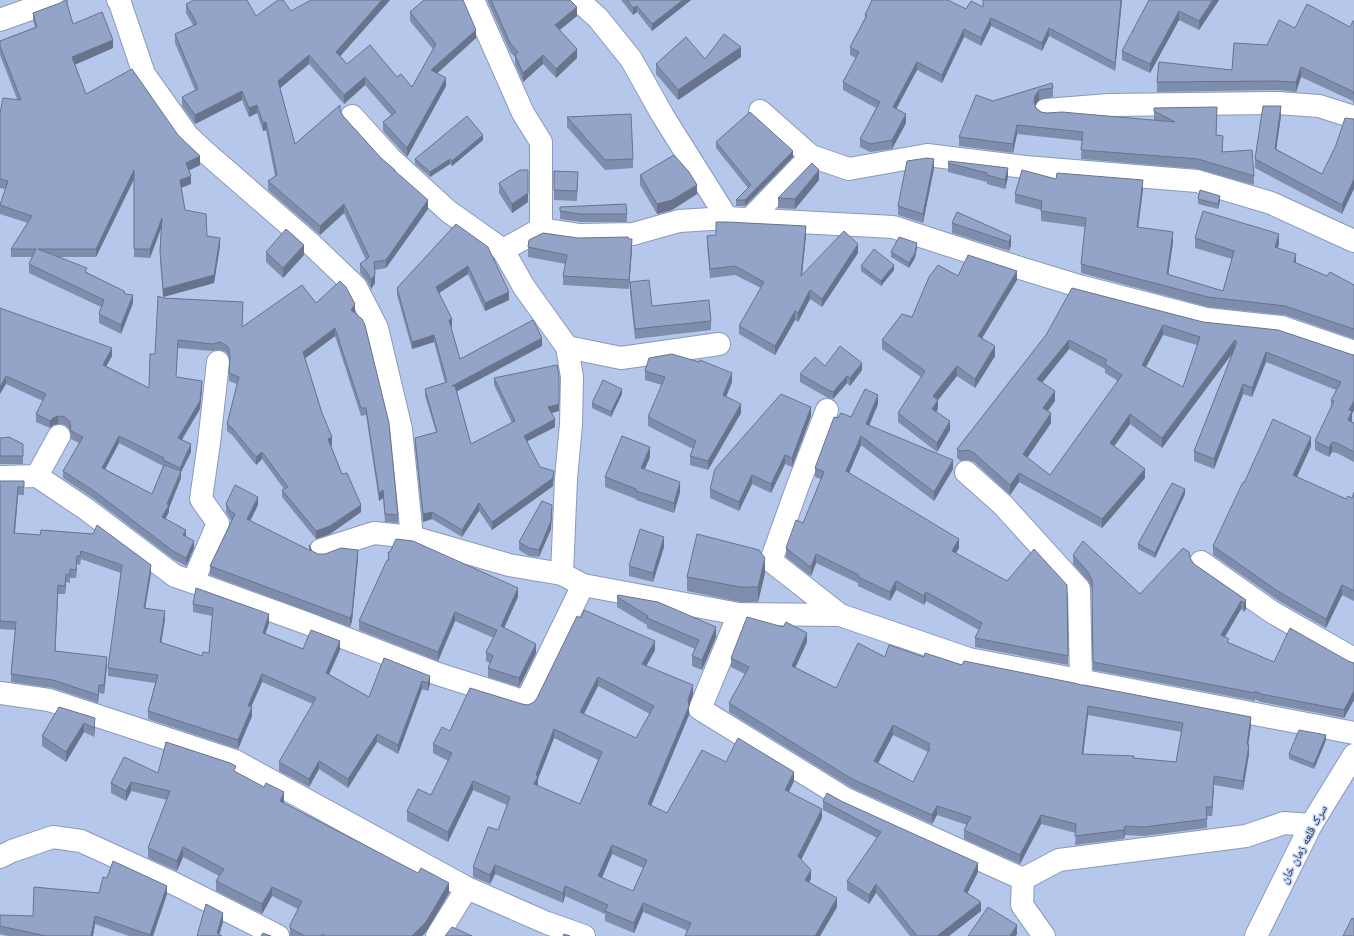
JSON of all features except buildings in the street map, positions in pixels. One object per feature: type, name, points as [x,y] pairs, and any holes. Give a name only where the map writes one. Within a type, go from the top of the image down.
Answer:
[{"type":"street","points":[[0,20],[56,0]]},
{"type":"street","points":[[474,0],[523,113],[541,142],[541,229]]},
{"type":"street","points":[[578,0],[598,18],[631,59],[663,116],[727,218]]},
{"type":"street","points":[[121,1],[144,74],[188,136],[311,244],[356,287],[377,328],[401,429],[412,537]]},
{"type":"street","points":[[1046,110],[1108,105],[1278,103],[1319,106],[1354,117]]},
{"type":"street","points":[[760,111],[811,156],[849,169],[927,155],[1025,167],[1197,181],[1271,203],[1354,241]]},
{"type":"street","points":[[352,116],[390,158],[448,211],[503,250],[524,287],[567,347],[572,377],[562,574]]},
{"type":"street","points":[[750,219],[811,156]]},
{"type":"street","points":[[503,250],[541,229],[580,235],[633,234],[679,221],[727,218],[894,227],[1080,286],[1206,319],[1281,328],[1354,352]]},
{"type":"street","points":[[567,347],[621,358],[720,344]]},
{"type":"street","points":[[194,582],[218,523],[201,500],[218,362]]},
{"type":"street","points":[[827,410],[771,561],[840,615]]},
{"type":"street","points":[[37,476],[59,436]]},
{"type":"street","points":[[966,472],[1003,505],[1078,588],[1081,682]]},
{"type":"street","points":[[0,477],[37,476],[86,509],[175,576],[306,623],[438,674],[526,702],[584,585]]},
{"type":"street","points":[[321,550],[374,533],[412,537],[509,564],[562,574],[584,585],[739,614],[840,615],[969,659],[1081,682],[1354,733]]},
{"type":"street","points":[[1201,562],[1272,612],[1354,659]]},
{"type":"street","points":[[739,614],[700,709],[846,799],[1023,880]]},
{"type":"street","points":[[0,693],[49,700],[235,761],[467,888],[547,923],[584,936]]},
{"type":"street","name":"سرک قلعه زمان خان","points":[[1256,936],[1311,825],[1354,755]]},
{"type":"street","points":[[1023,880],[1059,860],[1246,836],[1284,823],[1311,825]]},
{"type":"street","points":[[0,857],[12,851],[52,837],[81,841],[173,883],[278,936]]},
{"type":"street","points":[[1023,880],[1022,905],[1044,936]]},
{"type":"street","points":[[437,936],[467,888]]}]
